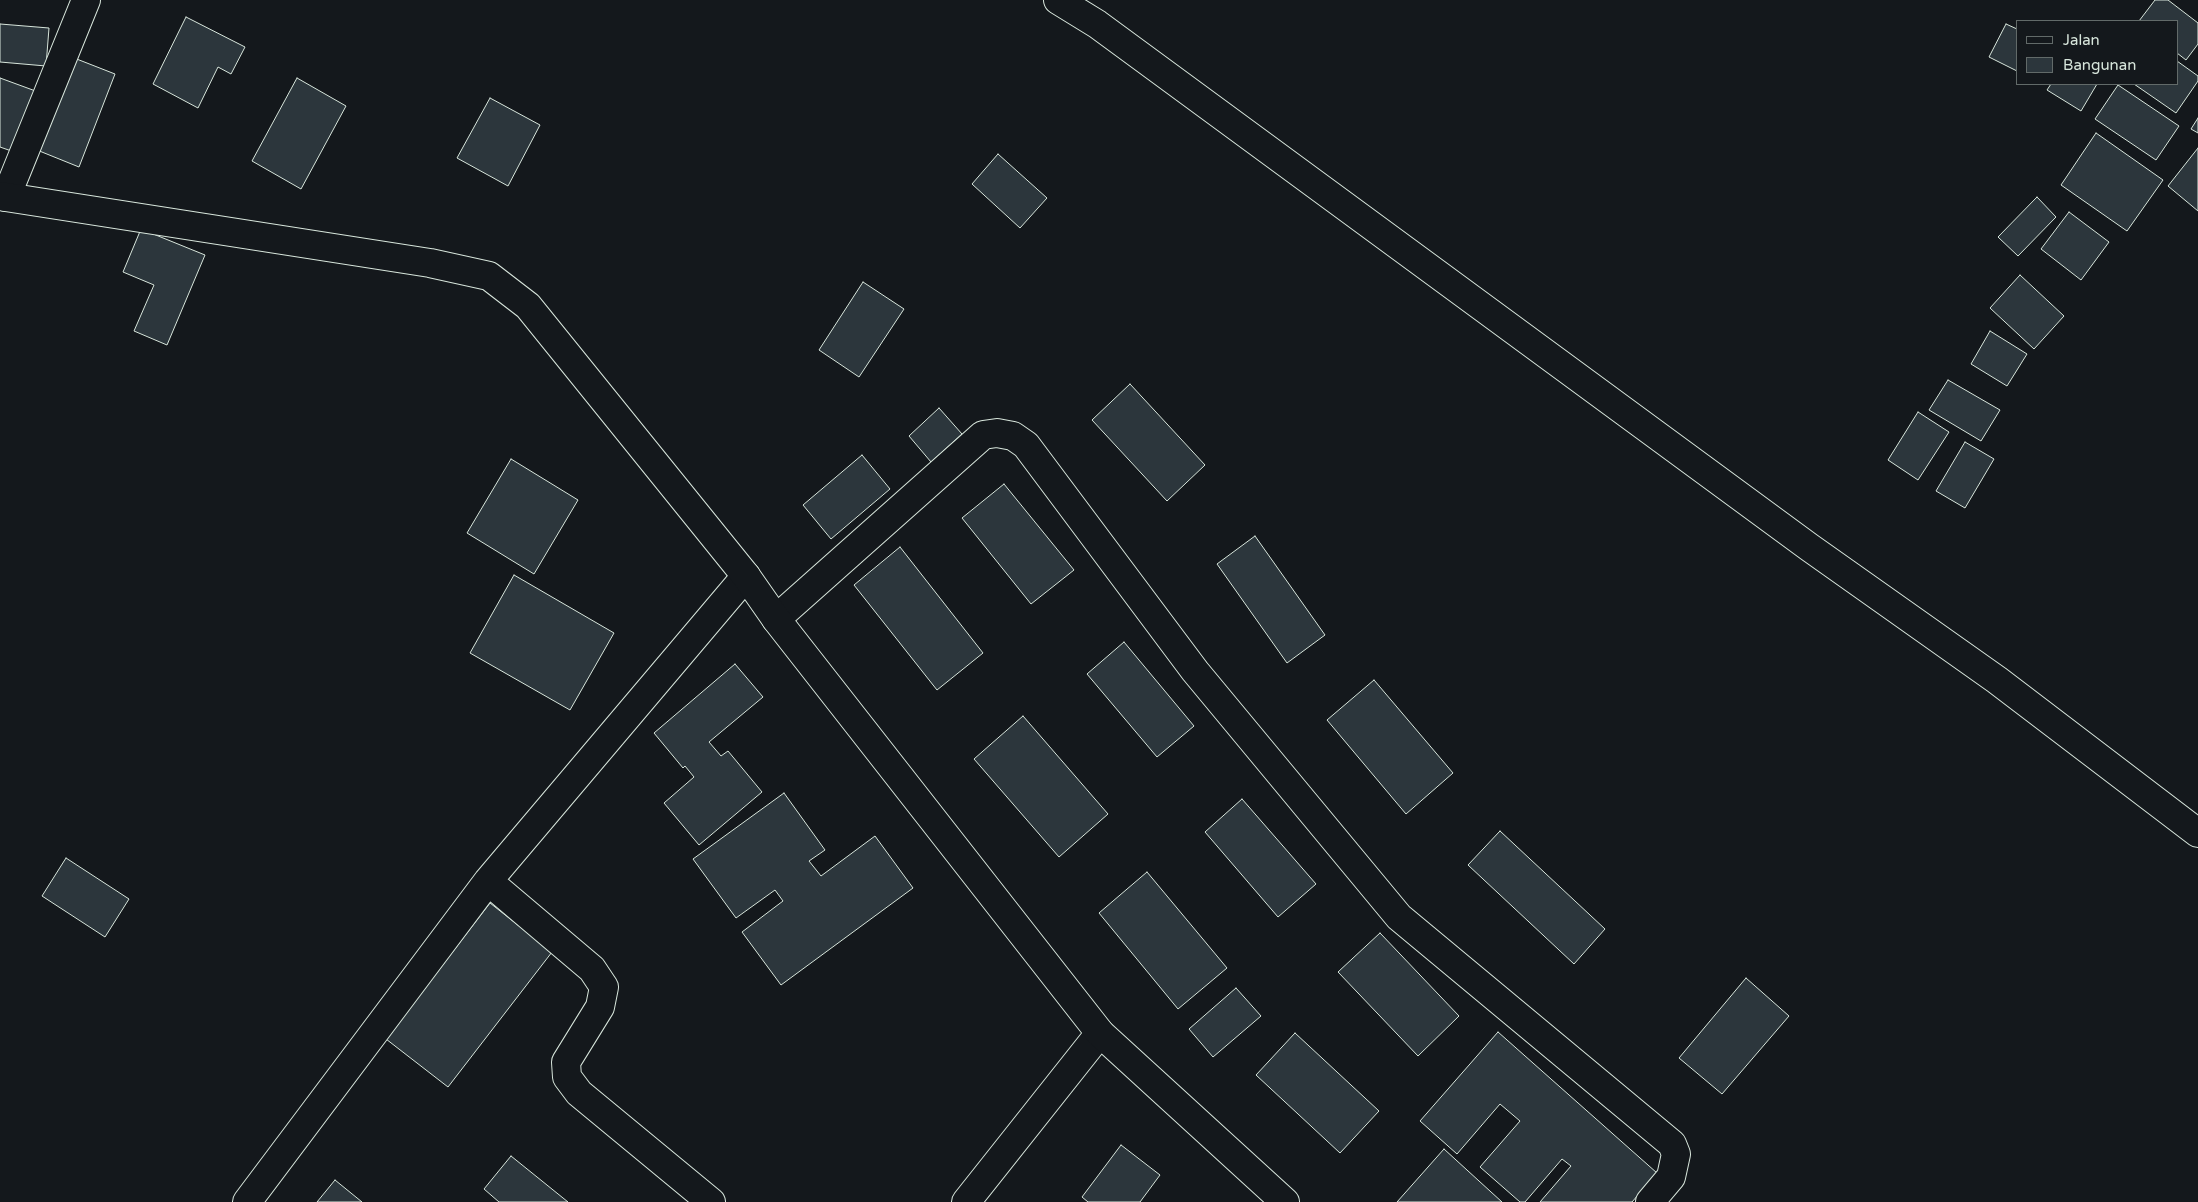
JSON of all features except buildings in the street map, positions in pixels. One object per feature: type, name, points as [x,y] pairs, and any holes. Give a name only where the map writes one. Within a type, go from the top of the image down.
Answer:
[{"type":"street","points":[[86,0],[3,197],[430,263],[489,276],[528,306],[746,576],[776,619],[1100,1033],[1285,1202]]},
{"type":"street","points":[[1058,0],[1097,24],[1809,547],[1997,680],[2198,833]]},
{"type":"street","points":[[776,619],[983,435],[997,433],[1014,436],[1026,445],[1195,671],[1399,917],[1672,1144],[1676,1154],[1671,1177],[1650,1202]]},
{"type":"street","points":[[247,1202],[488,881],[746,576]]},
{"type":"street","points":[[488,881],[592,969],[604,987],[600,1007],[566,1062],[567,1077],[579,1093],[711,1202]]},
{"type":"street","points":[[966,1202],[1100,1033]]}]
